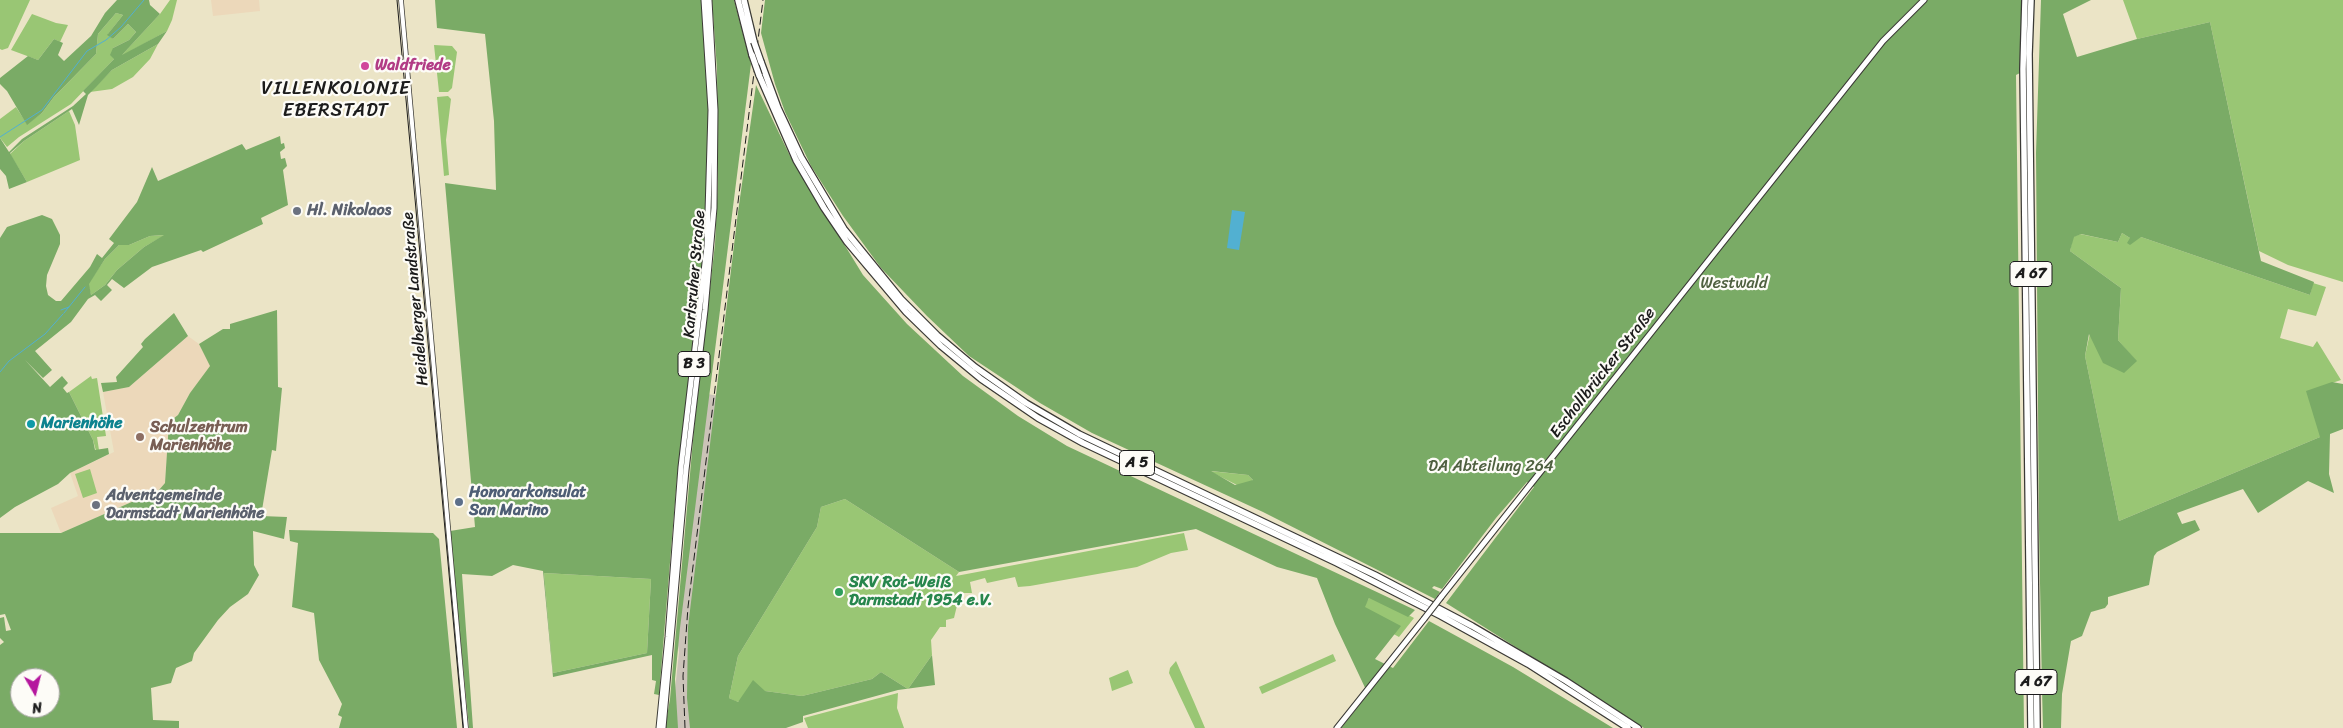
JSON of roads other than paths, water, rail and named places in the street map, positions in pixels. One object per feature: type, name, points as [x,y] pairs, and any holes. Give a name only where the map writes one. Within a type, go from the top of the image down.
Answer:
[{"type":"highway","name":"A 5","points":[[738,0],[759,75],[796,160],[824,208],[847,242],[906,312],[946,350],[986,382],[1038,418],[1082,443],[1354,572],[1456,623],[1542,673],[1628,728]]},
{"type":"highway","name":"A 5","points":[[744,0],[754,42],[778,108],[797,149],[840,223],[901,299],[932,330],[975,367],[1030,406],[1079,434],[1375,575],[1472,626],[1566,681],[1638,728]]},
{"type":"highway","name":"A 67","points":[[2025,0],[2023,68],[2031,728]]},
{"type":"highway","name":"A 67","points":[[2031,0],[2029,54],[2037,728]]},
{"type":"main road","name":"Karlsruher Straße","points":[[659,728],[681,467],[707,246],[711,110],[704,0]]},
{"type":"main road","name":"Karlsruher Straße","points":[[663,728],[687,461],[705,310],[714,208],[715,110],[709,0]]},
{"type":"main road","name":"Eschollbrücker Straße","points":[[1337,728],[1870,58],[1898,25],[1924,0]]},
{"type":"street","name":"Heidelberger Landstraße","points":[[402,0],[466,728]]},
{"type":"water","points":[[1232,210],[1245,212],[1239,250],[1227,248]]},
{"type":"waterway","points":[[0,137],[42,110],[87,51],[106,40],[121,27],[144,0]]},
{"type":"waterway","points":[[64,313],[85,287]]},
{"type":"waterway","points":[[61,310],[69,307]]},
{"type":"waterway","points":[[0,372],[9,361],[45,334],[63,314]]},
{"type":"tram line","points":[[397,0],[463,728]]},
{"type":"railway","points":[[685,728],[683,676],[688,607],[763,0]]},
{"type":"place","name":"Waldfriede","points":[[365,66]]},
{"type":"place","name":"Hl. Nikolaos","points":[[297,211]]},
{"type":"place","name":"Marienhöhe","points":[[31,424]]},
{"type":"place","name":"Schulzentrum Marienhöhe","points":[[140,437]]},
{"type":"place","name":"Honorarkonsulat San Marino","points":[[459,502]]},
{"type":"place","name":"Adventgemeinde Darmstadt Marienhöhe","points":[[96,505]]},
{"type":"place","name":"SKV Rot-Weiß Darmstadt 1954 e.V.","points":[[839,592]]},
{"type":"district","name":"VILLENKOLONIE EBERSTADT","points":[[336,100]]},
{"type":"park label","name":"Westwald","points":[[1734,284]]},
{"type":"park label","name":"DA Abteilung 264","points":[[1491,467]]}]
